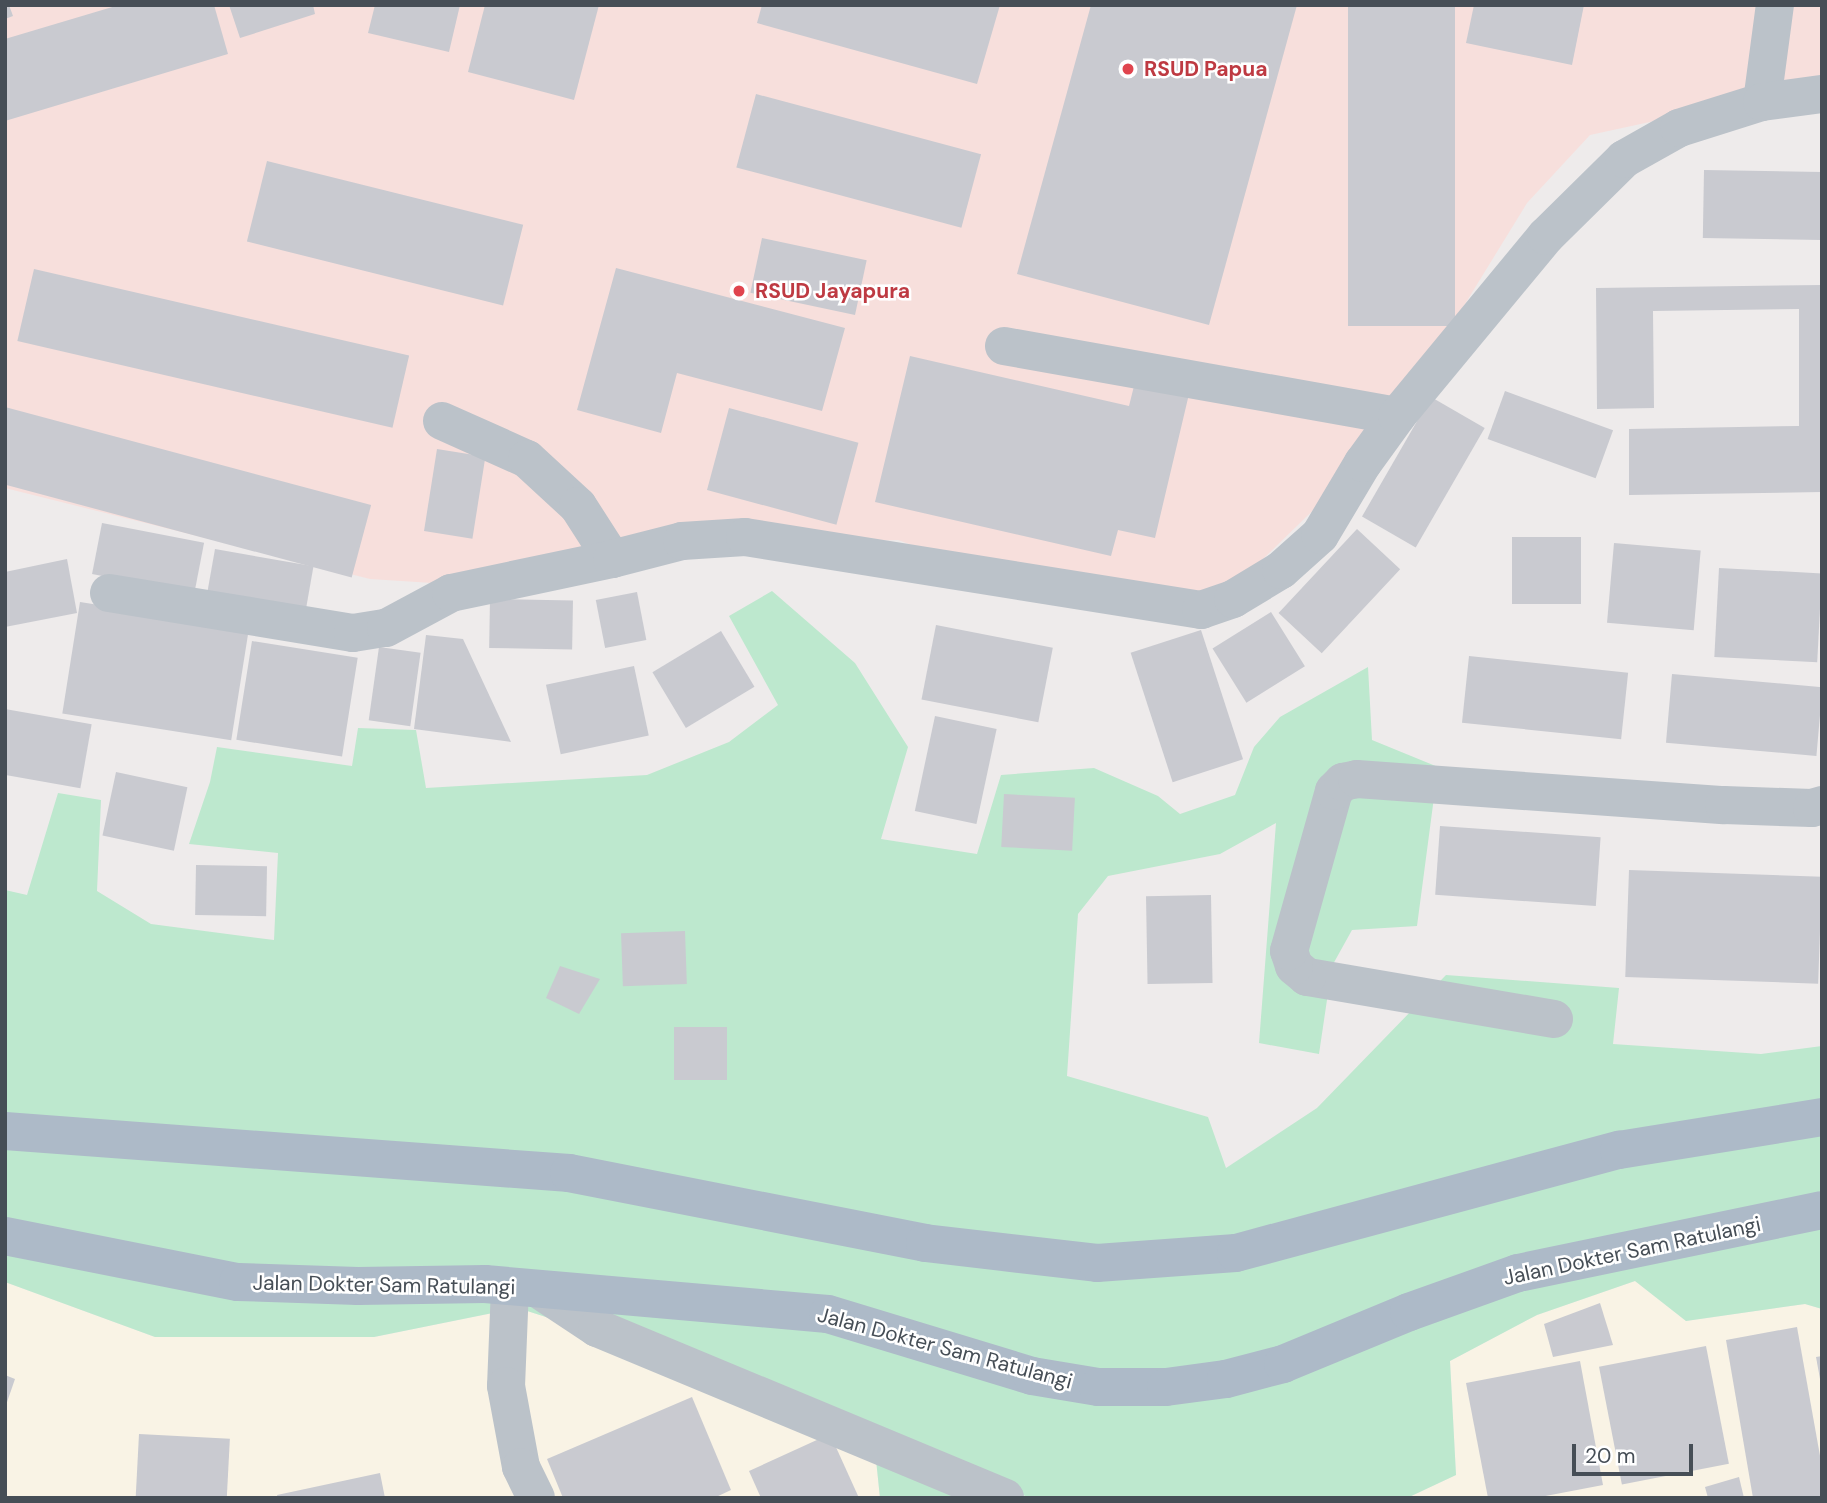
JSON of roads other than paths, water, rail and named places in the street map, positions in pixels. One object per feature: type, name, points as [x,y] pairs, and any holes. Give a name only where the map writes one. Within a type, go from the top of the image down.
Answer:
[{"type":"main road","points":[[5,1131],[569,1173],[925,1242],[1097,1264],[1236,1253],[1619,1150],[1822,1117]]},
{"type":"main road","name":"Jalan Dokter Sam Ratulangi","points":[[5,1237],[238,1282],[524,1288],[828,1314],[1032,1376],[1098,1387],[1166,1387],[1226,1380],[1283,1364],[1409,1312],[1518,1273],[1822,1210]]},
{"type":"street","points":[[1762,102],[1775,5]]},
{"type":"street","points":[[109,593],[353,633],[386,628],[451,593],[612,559],[682,541],[745,537],[1201,610],[1233,599],[1281,570],[1320,535],[1363,463],[1397,416],[1546,236],[1624,159],[1679,128],[1762,102],[1822,94]]},
{"type":"street","points":[[1004,346],[1397,416]]},
{"type":"street","points":[[442,421],[527,459],[578,506],[612,559]]},
{"type":"street","points":[[1554,1019],[1307,977],[1294,966],[1289,951],[1334,791],[1343,782],[1357,779],[1724,805],[1812,808],[1822,805]]},
{"type":"street","points":[[536,1498],[521,1467],[506,1386],[524,1288],[597,1328],[1005,1498]]},
{"type":"place","name":"RSUD Papua","points":[[1128,69]]},
{"type":"place","name":"RSUD Jayapura","points":[[739,291]]}]
